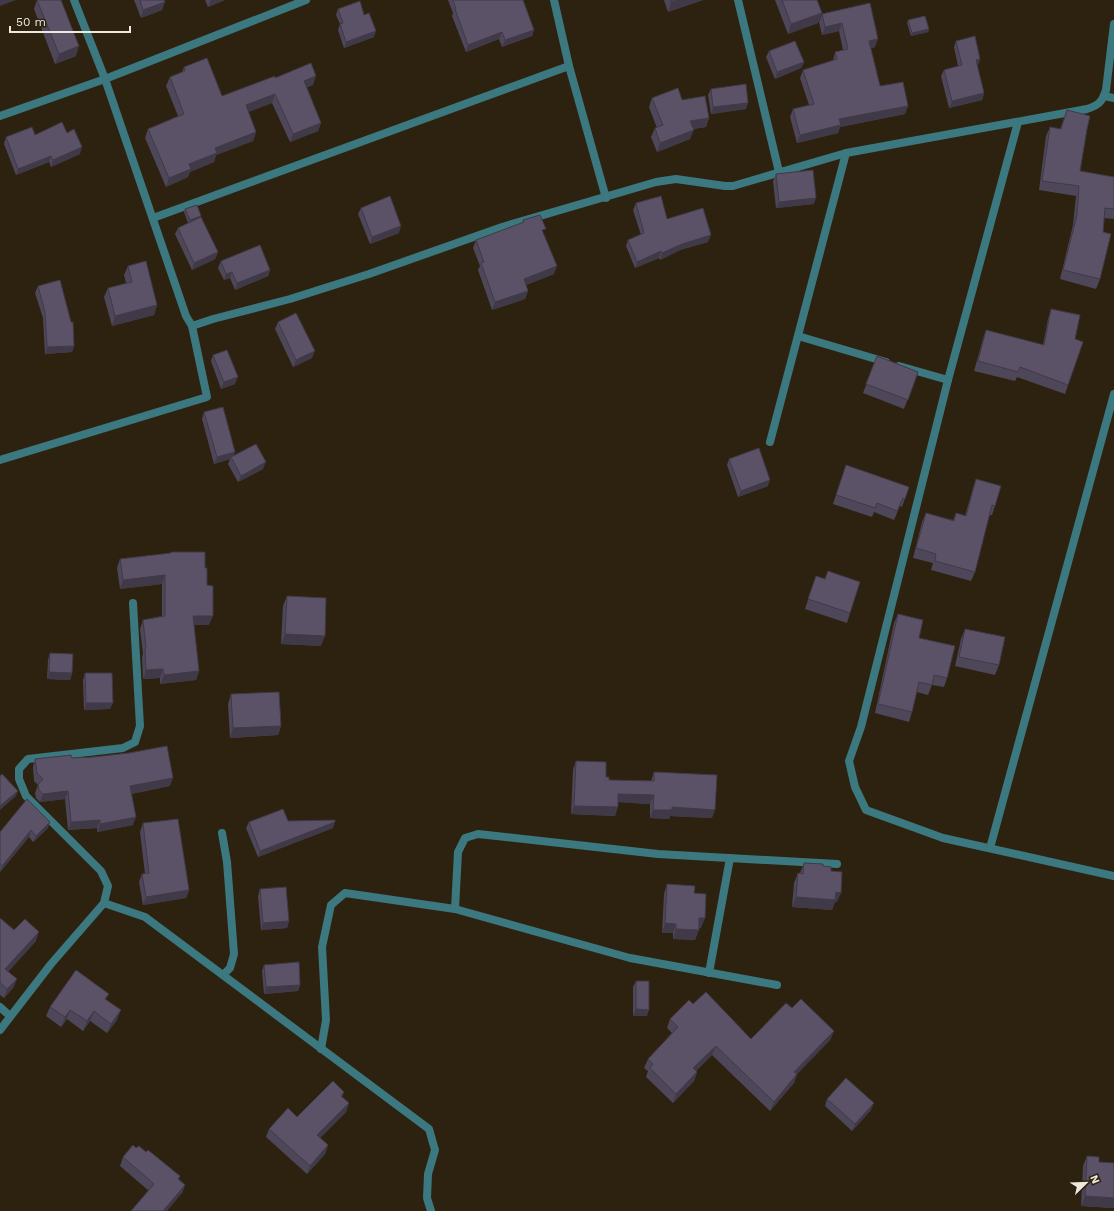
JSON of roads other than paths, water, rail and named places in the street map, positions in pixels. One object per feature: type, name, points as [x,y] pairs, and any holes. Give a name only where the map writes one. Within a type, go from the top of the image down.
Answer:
[{"type":"street","points":[[0,460],[207,396],[192,326],[186,316],[105,79],[74,0]]},
{"type":"street","points":[[0,116],[105,79],[306,0]]},
{"type":"street","points":[[554,0],[569,66],[606,198]]},
{"type":"street","points":[[738,0],[779,172]]},
{"type":"street","points":[[192,326],[290,299],[369,274],[502,227],[606,198],[656,182],[676,179],[729,186],[846,153],[1087,110],[1102,100],[1106,90],[1114,24]]},
{"type":"street","points":[[153,218],[569,66]]},
{"type":"street","points":[[1104,96],[1114,98]]},
{"type":"street","points":[[1018,122],[948,380],[861,727],[849,761],[855,787],[866,810],[943,838],[1114,876]]},
{"type":"street","points":[[770,442],[846,153]]},
{"type":"street","points":[[798,336],[948,380]]},
{"type":"street","points":[[990,848],[1114,394]]},
{"type":"street","points":[[0,1030],[51,964],[104,903],[108,886],[101,871],[26,796],[19,779],[19,768],[28,759],[123,748],[135,742],[140,726],[134,603]]},
{"type":"street","points":[[222,833],[227,862],[234,954],[230,968],[222,975]]},
{"type":"street","points":[[455,908],[458,852],[465,838],[478,834],[658,854],[837,864]]},
{"type":"street","points":[[709,972],[730,858]]},
{"type":"street","points":[[321,1049],[326,1020],[322,946],[331,905],[345,893],[455,908],[630,958],[777,985]]},
{"type":"street","points":[[104,903],[145,917],[429,1129],[435,1150],[428,1174],[427,1198],[431,1211]]},
{"type":"street","points":[[0,1007],[10,1016]]}]
